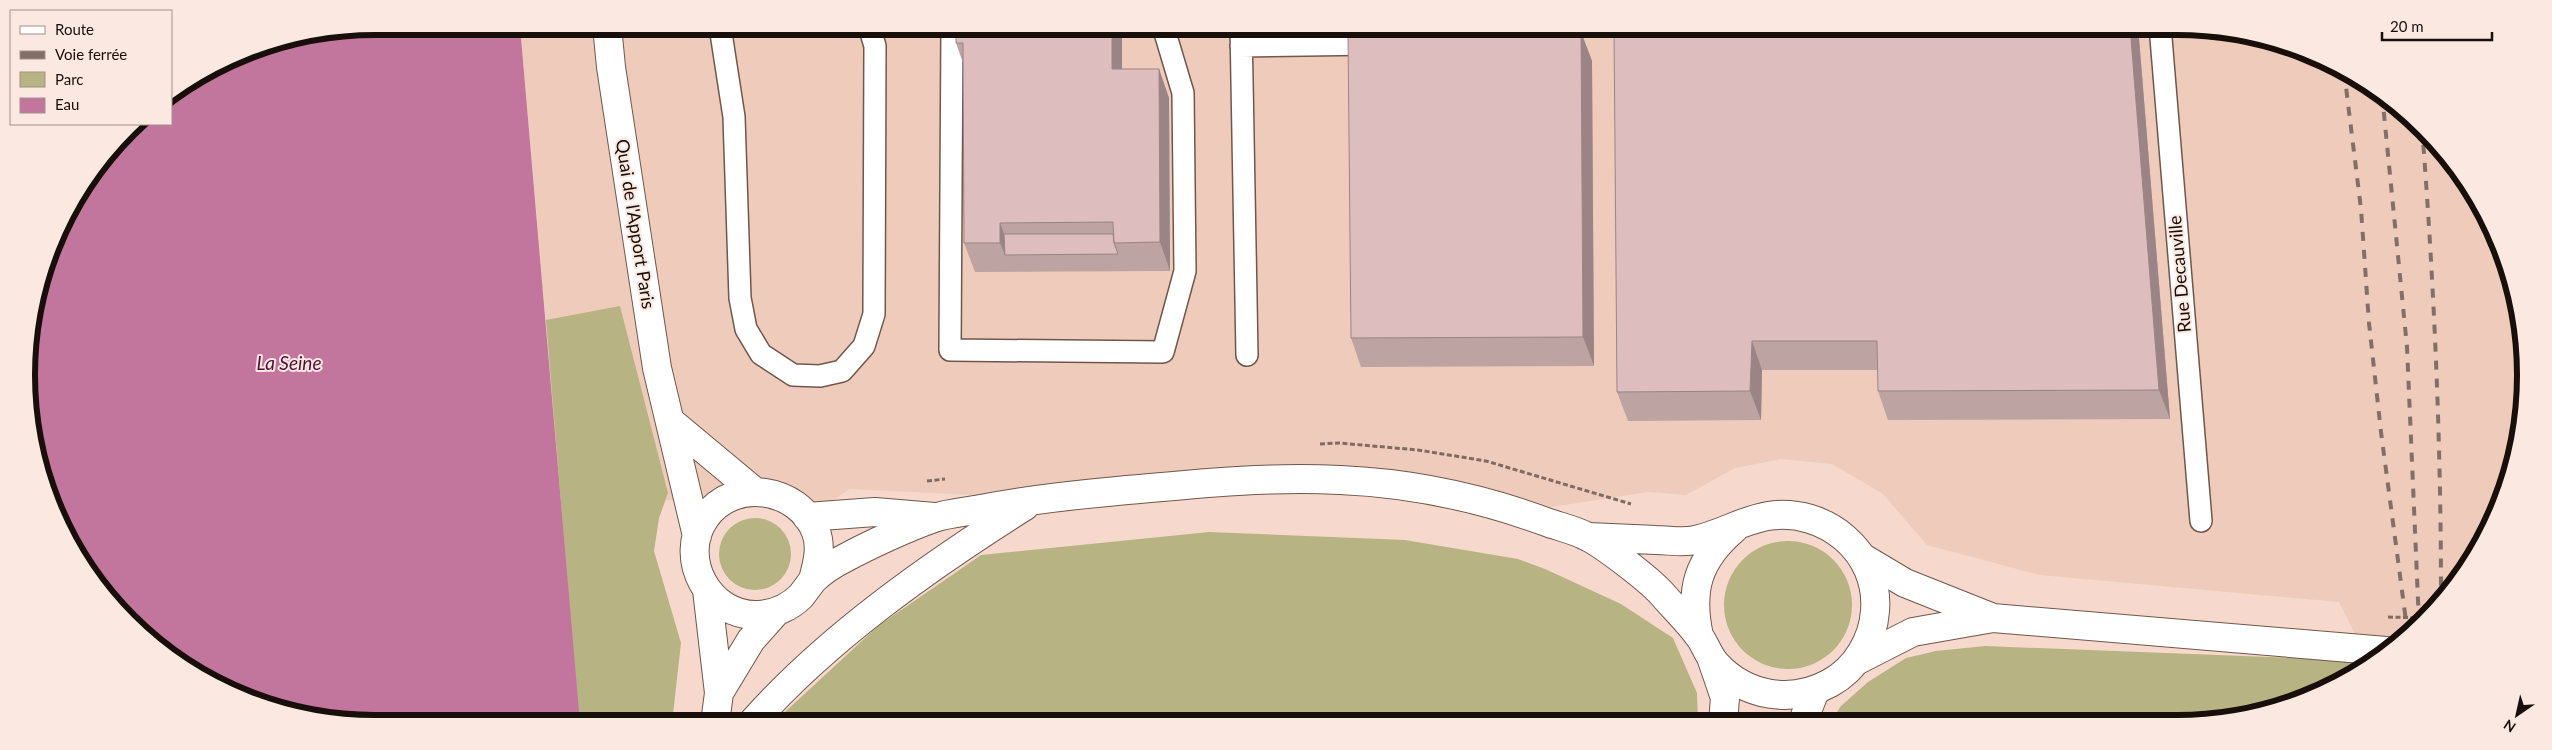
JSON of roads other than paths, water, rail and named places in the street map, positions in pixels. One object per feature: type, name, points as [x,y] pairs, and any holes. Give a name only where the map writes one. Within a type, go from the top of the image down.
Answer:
[{"type":"main road","name":"Quai de l'Apport Paris","points":[[608,35],[611,67],[657,368],[696,536]]},
{"type":"main road","points":[[670,421],[754,491]]},
{"type":"main road","points":[[719,693],[751,640],[776,612],[800,598],[813,580],[843,559],[936,517],[1036,498],[1228,481],[1341,480],[1442,491],[1520,512],[1588,537],[1657,588],[1699,636],[1712,660],[1726,698],[1724,715]]},
{"type":"main road","points":[[776,612],[754,615],[742,614],[723,605],[707,590],[697,571],[694,549],[696,536],[706,517],[721,502],[741,493],[754,491],[776,494],[797,506],[807,517],[817,534],[819,555],[813,580]]},
{"type":"main road","points":[[759,715],[773,699],[813,662],[888,601],[945,557],[1036,498]]},
{"type":"main road","points":[[807,517],[875,512],[936,517]]},
{"type":"main road","points":[[1588,537],[1691,541],[1735,528],[1762,516],[1791,514],[1819,520],[1844,536],[1863,558],[1905,584],[1993,618]]},
{"type":"main road","points":[[1699,636],[1694,612],[1695,588],[1703,564],[1712,551],[1735,528]]},
{"type":"main road","points":[[1858,660],[1870,636],[1876,609],[1873,583],[1863,558]]},
{"type":"main road","points":[[707,590],[719,693],[716,715]]},
{"type":"main road","points":[[1712,660],[1733,680],[1759,692],[1787,696],[1816,691],[1839,678],[1858,660],[1913,632],[1993,618],[2377,650]]},
{"type":"main road","points":[[1805,715],[1816,691]]},
{"type":"lane","points":[[721,35],[734,117],[740,298],[746,329],[761,354],[793,375],[820,376],[842,371],[864,346],[874,314],[875,46],[872,35]]},
{"type":"lane","points":[[952,35],[950,350],[1163,352],[1186,271],[1183,93],[1167,35]]},
{"type":"lane","name":"Rue Decauville","points":[[2161,35],[2201,521]]},
{"type":"lane","points":[[1247,355],[1241,36],[1398,44]]},
{"type":"water","name":"La Seine","points":[[375,35],[521,35],[579,715],[353,714],[331,712],[287,703],[245,689],[186,658],[151,631],[119,599],[92,564],[61,505],[53,484],[42,441],[38,419],[35,375],[38,331],[42,309],[53,266],[61,245],[92,186],[119,151],[145,125],[172,125],[172,102],[225,70],[266,53],[331,38]]},
{"type":"railway","points":[[2345,80],[2361,209],[2369,323],[2381,432],[2407,625]]},
{"type":"railway","points":[[2383,104],[2407,347],[2419,613]]},
{"type":"railway","points":[[2423,141],[2436,361],[2441,589]]}]
